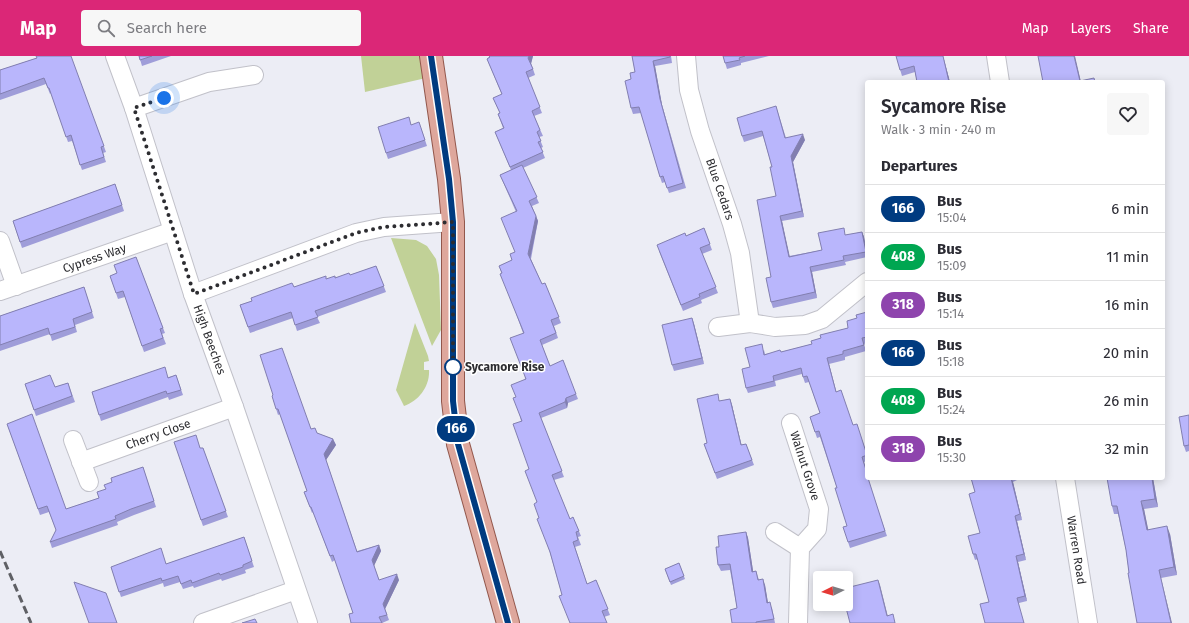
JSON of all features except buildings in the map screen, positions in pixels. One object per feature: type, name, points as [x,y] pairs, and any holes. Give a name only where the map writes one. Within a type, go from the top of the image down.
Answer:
[{"type":"main road","points":[[431,56],[449,179],[453,222],[453,401],[458,444],[508,623]]},
{"type":"street","name":"High Beeches","points":[[115,56],[134,108],[194,294],[308,623]]},
{"type":"street","name":"Blue Cedars","points":[[686,56],[689,90],[700,131],[740,252],[750,323]]},
{"type":"street","points":[[996,56],[1000,80]]},
{"type":"street","points":[[134,108],[209,82],[254,74]]},
{"type":"street","points":[[194,294],[356,233],[384,227],[453,222]]},
{"type":"street","name":"Cypress Way","points":[[0,241],[8,288],[173,231]]},
{"type":"street","points":[[718,327],[750,323],[775,327],[805,326],[822,319],[865,284]]},
{"type":"street","name":"Cherry Close","points":[[81,462],[234,407]]},
{"type":"street","name":"Walnut Grove","points":[[791,423],[819,509],[817,529],[800,548]]},
{"type":"street","points":[[73,440],[89,482]]},
{"type":"street","name":"Warren Road","points":[[1065,480],[1088,623]]},
{"type":"street","points":[[775,532],[800,548],[798,623]]},
{"type":"street","points":[[203,623],[296,590]]},
{"type":"green space","points":[[361,56],[421,56],[426,78],[365,92]]},
{"type":"green space","points":[[391,238],[416,240],[427,246],[436,259],[439,275],[441,330],[432,346]]},
{"type":"green space","points":[[415,323],[428,356],[429,361],[424,362],[424,370],[429,370],[429,376],[428,382],[419,397],[404,406],[396,390]]},
{"type":"railway","points":[[0,551],[31,623]]},
{"type":"bus line","name":"166","points":[[431,56],[449,179],[453,222],[453,401],[458,444],[508,623]]},
{"type":"place","name":"Sycamore Rise","points":[[453,367]]},
{"type":"route","points":[[164,98],[134,108],[194,294],[356,233],[384,227],[453,222],[453,369],[453,367]]}]
